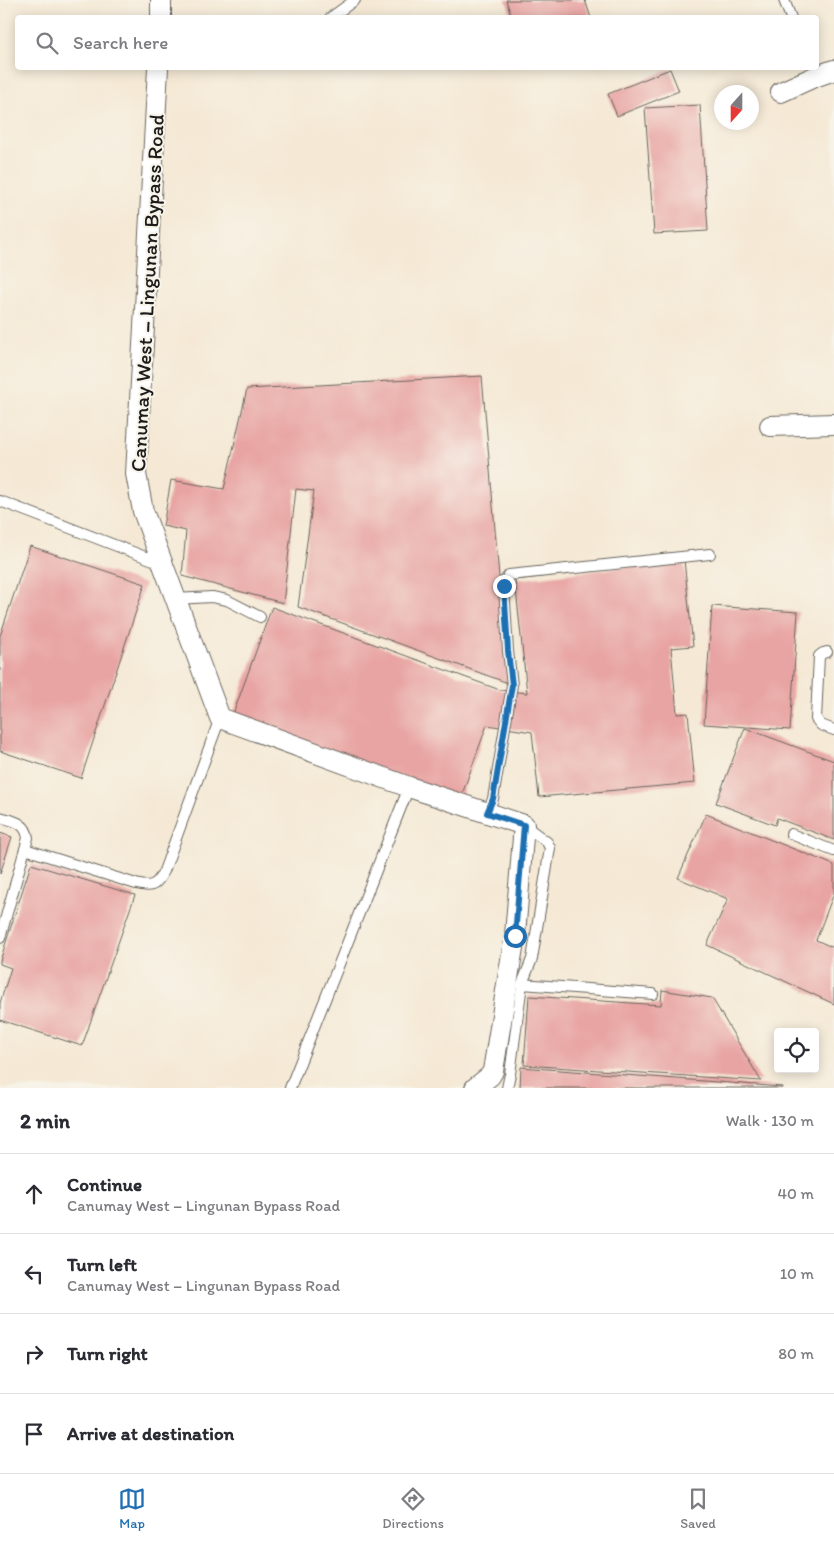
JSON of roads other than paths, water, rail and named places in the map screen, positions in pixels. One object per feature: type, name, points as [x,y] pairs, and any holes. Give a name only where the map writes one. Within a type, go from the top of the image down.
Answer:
[{"type":"street","points":[[160,15],[162,0]]},
{"type":"street","name":"Canumay West – Lingunan Bypass Road","points":[[158,70],[136,474],[143,511],[220,718]]},
{"type":"street","points":[[781,92],[812,72],[834,70]]},
{"type":"street","points":[[770,426],[834,424]]},
{"type":"street","points":[[220,718],[409,787],[524,825],[515,936],[493,1071],[490,1076],[475,1088]]},
{"type":"lane","points":[[334,15],[355,0]]},
{"type":"lane","points":[[784,0],[790,15]]},
{"type":"lane","points":[[0,501],[162,563]]},
{"type":"lane","points":[[487,813],[493,799],[512,685],[504,586],[506,579],[509,576],[710,554]]},
{"type":"lane","points":[[175,599],[212,597],[227,600],[260,617]]},
{"type":"lane","points":[[827,652],[819,656],[816,719],[821,725],[834,730]]},
{"type":"lane","points":[[25,849],[136,884],[153,885],[159,880],[164,871],[220,718]]},
{"type":"lane","points":[[290,1088],[409,787]]},
{"type":"lane","points":[[0,817],[24,827],[28,838],[0,938]]},
{"type":"lane","points":[[507,1088],[522,984],[532,959],[550,848],[547,842],[524,825]]},
{"type":"lane","points":[[791,834],[834,851]]},
{"type":"lane","points":[[522,984],[653,994]]}]
